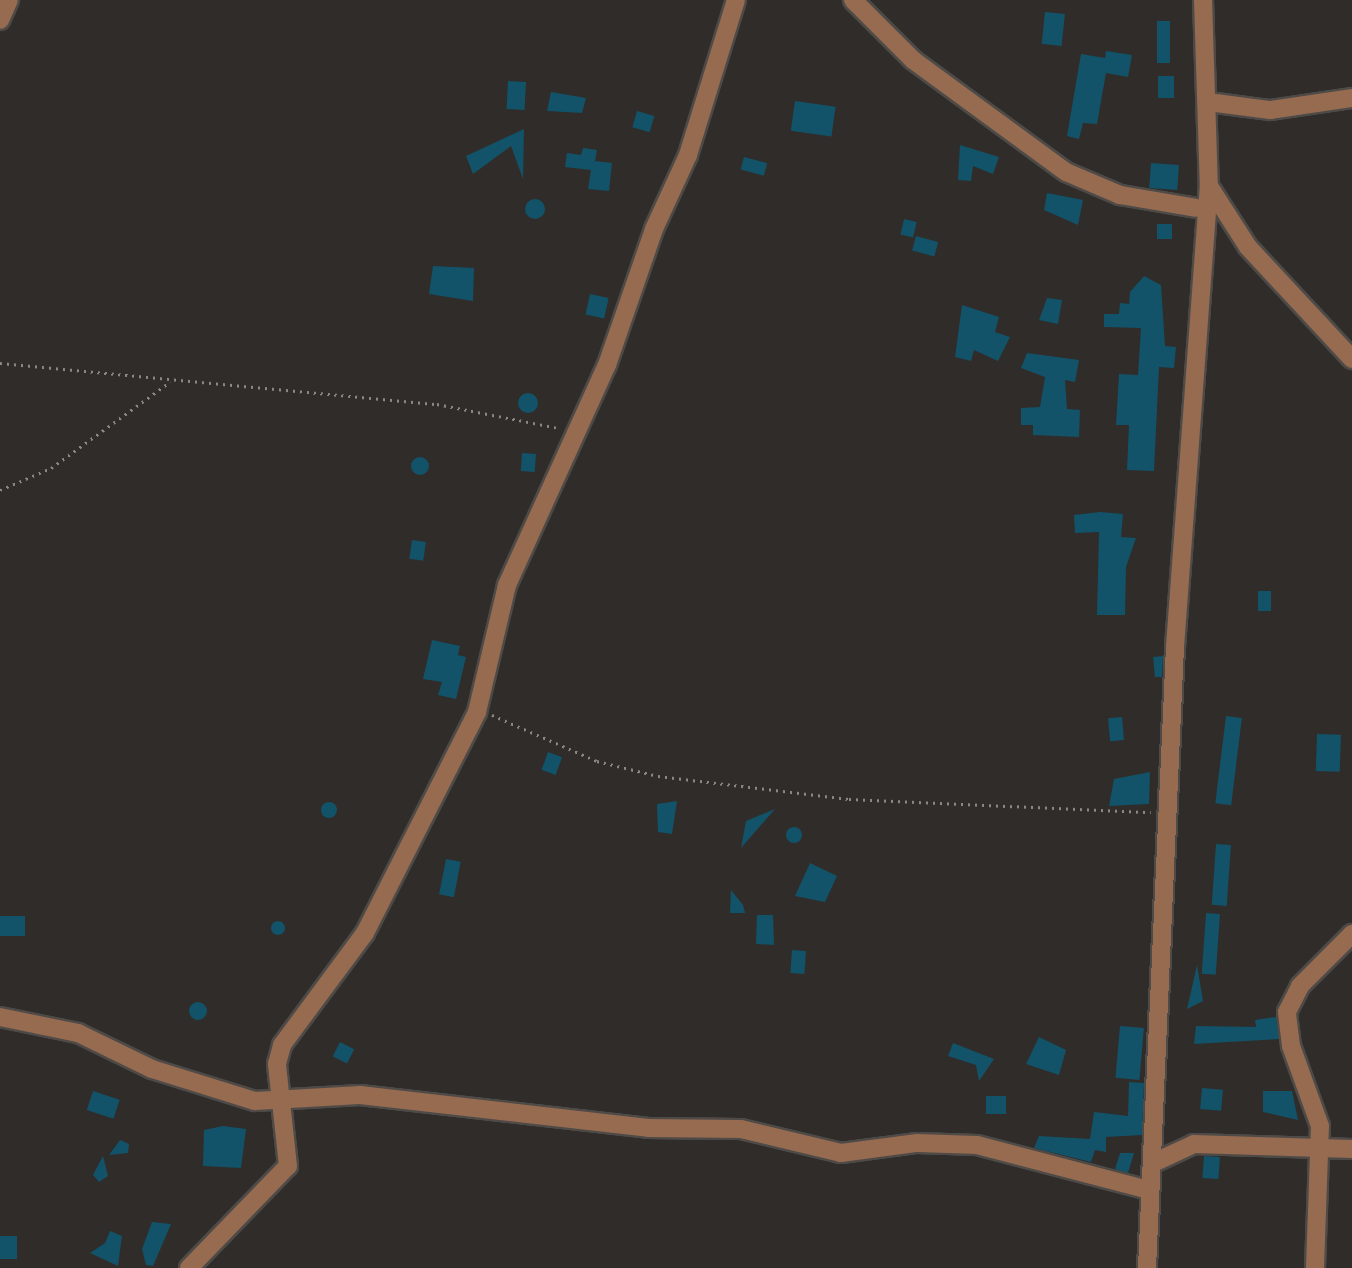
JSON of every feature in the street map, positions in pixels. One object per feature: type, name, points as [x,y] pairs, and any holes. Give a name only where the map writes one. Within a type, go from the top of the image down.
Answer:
[{"type":"street","points":[[0,20],[9,0]]},
{"type":"street","points":[[189,1268],[288,1166],[277,1064],[282,1045],[365,933],[477,712],[507,585],[577,437],[688,155],[736,0]]},
{"type":"street","points":[[853,0],[913,60],[1066,172],[1130,198],[1196,208]]},
{"type":"street","points":[[1147,1268],[1168,813],[1209,186],[1203,0]]},
{"type":"street","points":[[1208,102],[1270,110],[1352,98]]},
{"type":"street","points":[[1209,186],[1248,247],[1352,359]]},
{"type":"street","points":[[1315,1268],[1320,1148],[1317,1111],[1290,1046],[1287,1012],[1300,986],[1352,934]]},
{"type":"street","points":[[0,1017],[78,1033],[231,1096],[282,1104],[360,1095],[648,1128],[741,1129],[841,1153],[917,1143],[977,1145],[1149,1190]]},
{"type":"street","points":[[1153,1163],[1194,1144],[1352,1149]]},
{"type":"path","points":[[0,363],[170,382],[489,411],[577,437]]},
{"type":"path","points":[[0,490],[51,468],[170,382]]},
{"type":"path","points":[[477,712],[550,735],[597,761],[658,776],[849,799],[1168,813]]},
{"type":"building","points":[[1045,12],[1065,14],[1062,46],[1042,44]]},
{"type":"building","points":[[1157,21],[1170,21],[1170,63],[1157,63]]},
{"type":"building","points":[[1106,51],[1132,55],[1128,77],[1106,73],[1097,124],[1083,123],[1079,139],[1067,136],[1081,54],[1105,58]]},
{"type":"building","points":[[1158,76],[1174,76],[1174,98],[1158,98]]},
{"type":"building","points":[[508,81],[526,82],[525,110],[507,109]]},
{"type":"building","points":[[551,92],[586,98],[582,113],[547,111]]},
{"type":"building","points":[[795,101],[836,107],[831,136],[791,131]]},
{"type":"building","points":[[637,111],[654,116],[650,132],[632,127]]},
{"type":"building","points":[[524,129],[523,179],[511,146],[473,174],[466,156]]},
{"type":"building","points":[[960,145],[999,157],[993,174],[973,166],[971,181],[958,180]]},
{"type":"building","points":[[583,148],[597,150],[595,161],[612,163],[609,191],[588,189],[591,170],[565,167],[567,153],[581,155]]},
{"type":"building","points":[[744,157],[767,163],[764,176],[741,170]]},
{"type":"building","points":[[1151,163],[1179,165],[1177,190],[1149,188]]},
{"type":"building","points":[[1047,193],[1083,200],[1078,225],[1044,210]]},
{"type":"building","points":[[535,199],[542,202],[545,209],[542,216],[535,219],[528,216],[525,209],[528,202]]},
{"type":"building","points":[[904,219],[917,222],[913,238],[900,235]]},
{"type":"building","points":[[1157,224],[1172,224],[1172,239],[1157,239]]},
{"type":"building","points":[[916,236],[938,242],[934,256],[912,250]]},
{"type":"building","points":[[433,266],[474,268],[473,301],[429,294]]},
{"type":"building","points":[[1144,276],[1161,285],[1165,346],[1176,347],[1174,368],[1159,367],[1154,471],[1127,470],[1129,425],[1116,425],[1119,374],[1138,375],[1141,328],[1104,327],[1104,314],[1119,314],[1120,303],[1129,304],[1130,292]]},
{"type":"building","points":[[590,294],[609,298],[604,318],[586,315]]},
{"type":"building","points":[[1047,298],[1062,300],[1058,324],[1039,320]]},
{"type":"building","points":[[962,305],[999,317],[995,332],[1010,337],[998,361],[974,350],[971,361],[955,357]]},
{"type":"building","points":[[1027,353],[1079,360],[1075,382],[1065,380],[1067,409],[1080,410],[1079,437],[1033,435],[1033,425],[1021,425],[1021,408],[1040,407],[1045,377],[1021,368]]},
{"type":"building","points":[[524,393],[532,393],[538,403],[532,413],[524,413],[518,407],[518,399]]},
{"type":"building","points":[[522,453],[536,454],[535,472],[521,471]]},
{"type":"building","points":[[416,457],[424,457],[429,466],[427,473],[416,475],[411,470],[411,462]]},
{"type":"building","points":[[1100,512],[1123,514],[1121,537],[1136,538],[1126,567],[1125,615],[1097,615],[1099,532],[1075,533],[1074,515]]},
{"type":"building","points":[[412,540],[426,542],[423,561],[409,559]]},
{"type":"building","points":[[1258,591],[1271,591],[1271,611],[1258,611]]},
{"type":"building","points":[[432,640],[460,646],[458,655],[466,657],[456,699],[438,695],[442,682],[423,679]]},
{"type":"building","points":[[1163,656],[1162,677],[1155,677],[1153,657]]},
{"type":"building","points":[[1226,716],[1242,718],[1231,805],[1215,803]]},
{"type":"building","points":[[1122,717],[1124,740],[1110,741],[1108,718]]},
{"type":"building","points":[[1317,734],[1341,735],[1340,772],[1316,771]]},
{"type":"building","points":[[548,752],[562,757],[556,775],[542,770]]},
{"type":"building","points":[[1150,772],[1149,804],[1109,806],[1114,779]]},
{"type":"building","points":[[677,801],[672,834],[658,832],[657,804]]},
{"type":"building","points":[[326,802],[332,802],[337,810],[335,816],[326,818],[321,813],[321,807]]},
{"type":"building","points":[[775,809],[741,848],[746,821]]},
{"type":"building","points":[[794,827],[802,835],[794,843],[786,835]]},
{"type":"building","points":[[1216,844],[1231,845],[1227,906],[1212,905]]},
{"type":"building","points":[[446,859],[461,862],[454,897],[439,894]]},
{"type":"building","points":[[810,863],[837,876],[825,902],[795,896]]},
{"type":"building","points":[[731,890],[743,905],[745,913],[730,913]]},
{"type":"building","points":[[1206,913],[1220,914],[1216,975],[1202,974]]},
{"type":"building","points":[[757,915],[773,915],[774,945],[756,944]]},
{"type":"building","points":[[0,916],[25,916],[25,936],[0,936]]},
{"type":"building","points":[[275,921],[281,921],[285,928],[281,935],[275,935],[271,931],[271,925]]},
{"type":"building","points":[[792,950],[806,951],[804,974],[790,973]]},
{"type":"building","points":[[1197,965],[1203,1001],[1187,1009]]},
{"type":"building","points":[[198,1002],[204,1005],[207,1011],[204,1017],[198,1020],[192,1017],[189,1011],[192,1005]]},
{"type":"building","points":[[1276,1017],[1279,1039],[1194,1044],[1196,1026],[1256,1027],[1255,1020]]},
{"type":"building","points":[[1120,1026],[1144,1028],[1139,1080],[1115,1078]]},
{"type":"building","points":[[1039,1037],[1066,1050],[1059,1075],[1026,1064]]},
{"type":"building","points":[[340,1042],[354,1049],[347,1064],[333,1056]]},
{"type":"building","points":[[953,1043],[994,1059],[979,1081],[976,1065],[948,1056]]},
{"type":"building","points":[[1129,1082],[1144,1083],[1142,1135],[1106,1137],[1106,1152],[1095,1150],[1091,1162],[1034,1148],[1039,1136],[1090,1139],[1094,1112],[1128,1116]]},
{"type":"building","points":[[1202,1088],[1223,1090],[1221,1111],[1200,1109]]},
{"type":"building","points":[[93,1091],[120,1100],[113,1119],[87,1110]]},
{"type":"building","points":[[1263,1091],[1292,1091],[1298,1120],[1263,1112]]},
{"type":"building","points":[[986,1096],[1006,1096],[1006,1114],[986,1114]]},
{"type":"building","points":[[223,1126],[246,1129],[241,1168],[203,1166],[204,1130]]},
{"type":"building","points":[[120,1140],[129,1144],[128,1153],[109,1155]]},
{"type":"building","points":[[1120,1153],[1134,1153],[1128,1173],[1115,1169]]},
{"type":"building","points":[[103,1156],[108,1176],[99,1182],[93,1175]]},
{"type":"building","points":[[1204,1156],[1220,1157],[1218,1179],[1202,1178]]},
{"type":"building","points":[[152,1222],[171,1224],[153,1266],[146,1265],[142,1249]]},
{"type":"building","points":[[110,1231],[122,1236],[118,1266],[90,1253],[105,1243]]},
{"type":"building","points":[[0,1236],[17,1236],[17,1259],[0,1259]]}]
